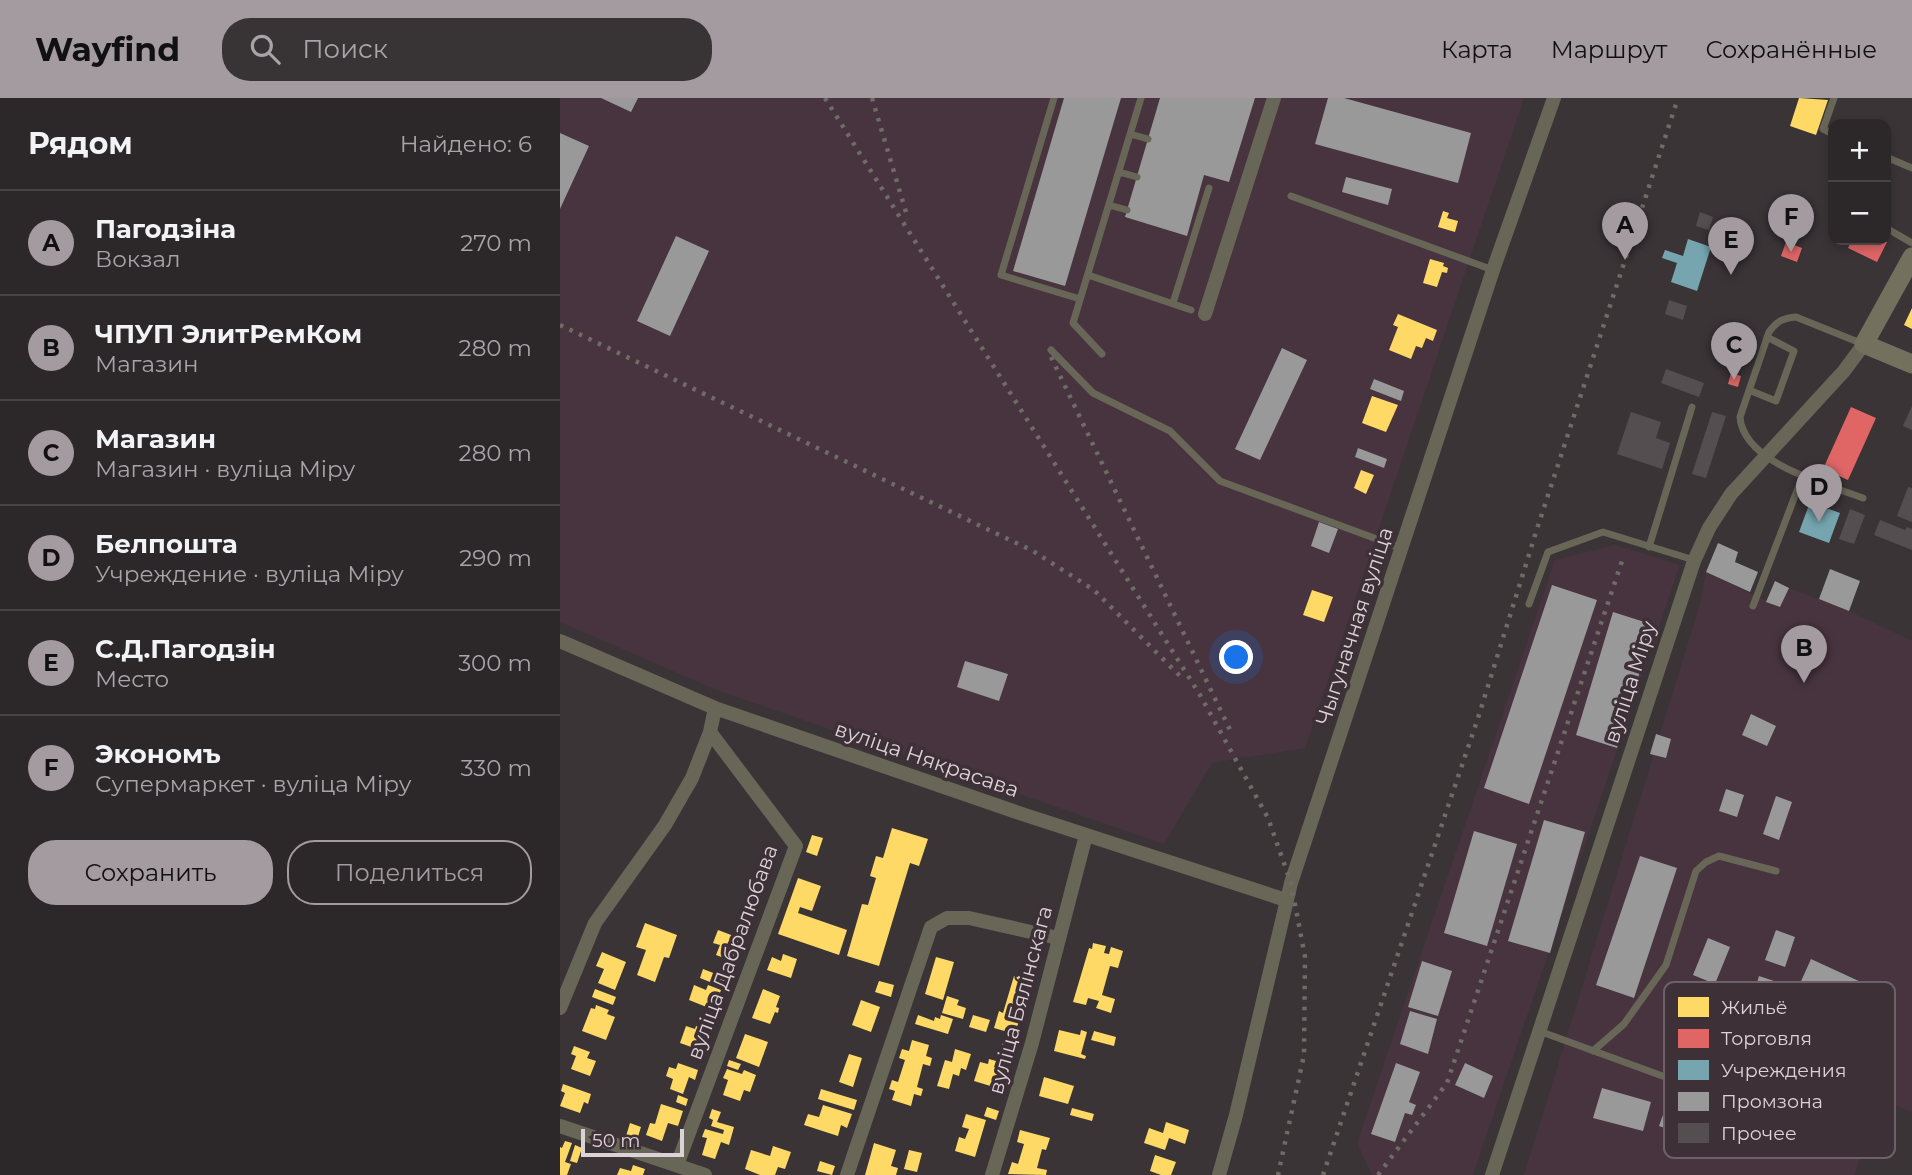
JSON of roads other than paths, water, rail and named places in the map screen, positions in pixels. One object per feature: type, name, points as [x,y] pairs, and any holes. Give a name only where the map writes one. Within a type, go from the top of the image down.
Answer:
[{"type":"street","points":[[1198,312],[1274,98]]},
{"type":"street","name":"Чыгуначная вуліца","points":[[1219,1175],[1236,1115],[1286,900],[1493,270],[1554,98]]},
{"type":"street","name":"вуліца Міру","points":[[1492,1175],[1695,561],[1721,509],[1844,371],[1864,344],[1912,257]]},
{"type":"street","points":[[1864,344],[1912,364]]},
{"type":"street","name":"вуліца Някрасава","points":[[560,641],[715,708],[1086,835],[1286,900]]},
{"type":"street","points":[[560,1008],[596,923],[665,825],[692,778],[710,732],[715,708]]},
{"type":"street","name":"вуліца Дабралюбава","points":[[677,1165],[796,846],[710,732]]},
{"type":"street","name":"вуліца Бялінскага","points":[[992,1175],[1032,1043],[1086,835]]},
{"type":"street","points":[[847,1175],[931,927],[947,918],[969,918],[1058,938]]},
{"type":"street","points":[[560,1126],[705,1175]]},
{"type":"lane","points":[[1054,98],[1001,275],[1080,299]]},
{"type":"lane","points":[[1102,354],[1073,323],[1141,98]]},
{"type":"lane","points":[[1828,132],[1823,130],[1834,98]]},
{"type":"lane","points":[[1130,134],[1148,139]]},
{"type":"lane","points":[[1891,159],[1912,168]]},
{"type":"lane","points":[[1119,172],[1137,177]]},
{"type":"lane","points":[[1173,303],[1209,188]]},
{"type":"lane","points":[[1291,195],[1493,270]]},
{"type":"lane","points":[[1109,205],[1127,210]]},
{"type":"lane","points":[[1891,231],[1912,243]]},
{"type":"lane","points":[[1088,275],[1198,312]]},
{"type":"lane","points":[[1863,498],[1783,467],[1753,446],[1741,427],[1740,417],[1767,337],[1776,322],[1786,317],[1796,317],[1864,344]]},
{"type":"lane","points":[[1749,390],[1776,401],[1794,351],[1767,337]]},
{"type":"lane","points":[[1051,350],[1093,394],[1170,431],[1220,481],[1402,548]]},
{"type":"lane","points":[[1649,547],[1692,407]]},
{"type":"lane","points":[[1753,606],[1803,475]]},
{"type":"lane","points":[[1529,604],[1548,552],[1603,532],[1695,561]]},
{"type":"lane","points":[[1593,1051],[1624,1024],[1666,965],[1696,871],[1719,856],[1776,871]]},
{"type":"lane","points":[[1539,1031],[1664,1077]]},
{"type":"railway","points":[[825,98],[1200,695],[1268,818],[1291,883],[1305,957],[1304,1055],[1278,1175]]},
{"type":"railway","points":[[872,98],[908,219]]},
{"type":"railway","points":[[1323,1175],[1478,718],[1678,98]]},
{"type":"railway","points":[[560,325],[1033,551],[1094,590],[1182,678]]},
{"type":"railway","points":[[1051,357],[1232,734]]},
{"type":"railway","points":[[1378,1175],[1447,1083],[1623,558]]},
{"type":"place","name":"Экономъ","points":[[1791,252]]},
{"type":"place","name":"Пагодзіна","points":[[1625,260]]},
{"type":"place","name":"С.Д.Пагодзін","points":[[1731,275]]},
{"type":"place","name":"Магазин","points":[[1734,380]]},
{"type":"place","name":"Белпошта","points":[[1819,522]]},
{"type":"place","name":"ЧПУП ЭлитРемКом","points":[[1804,683]]}]
